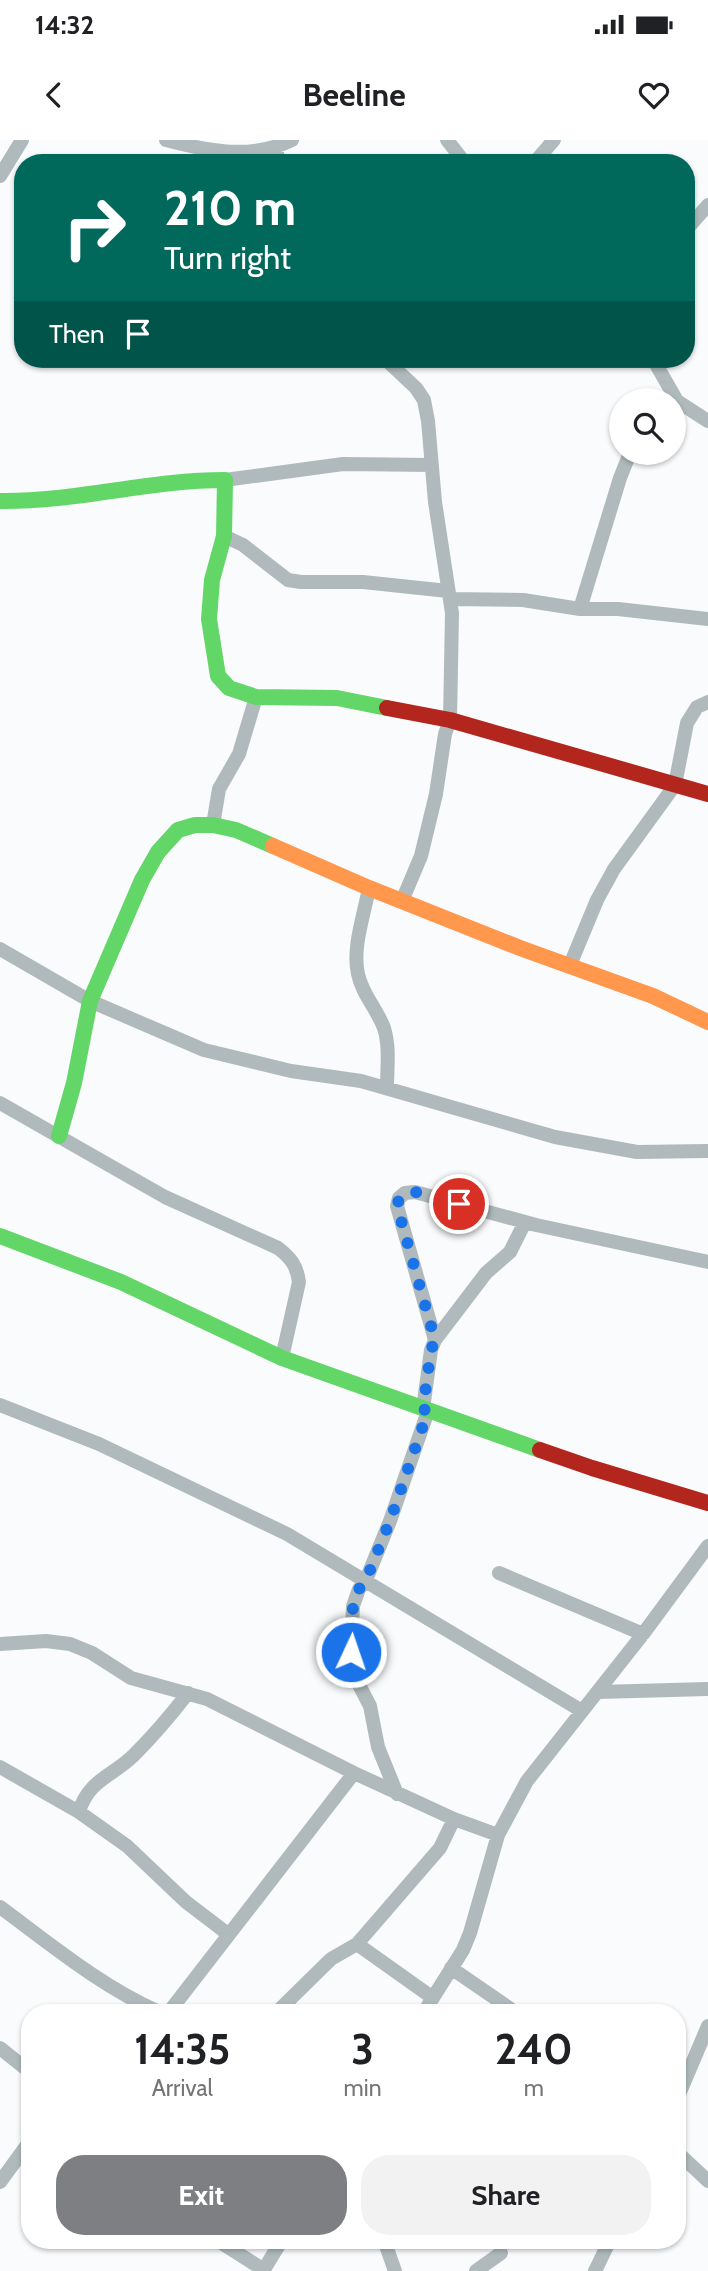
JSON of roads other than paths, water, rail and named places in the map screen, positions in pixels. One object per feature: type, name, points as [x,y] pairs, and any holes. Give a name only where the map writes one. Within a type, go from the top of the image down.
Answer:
[{"type":"street","points":[[0,176],[22,140]]},
{"type":"street","points":[[166,140],[197,148],[237,152],[276,148],[292,140]]},
{"type":"street","points":[[447,140],[458,154]]},
{"type":"street","points":[[542,154],[554,140]]},
{"type":"street","points":[[276,148],[277,154]]},
{"type":"street","points":[[695,220],[708,205]]},
{"type":"street","points":[[395,368],[416,388],[424,400],[453,628],[450,720],[421,856],[402,901]]},
{"type":"street","points":[[658,368],[668,388]]},
{"type":"street","points":[[686,409],[708,421]]},
{"type":"street","points":[[0,500],[17,501],[90,494],[185,480],[225,480],[343,464],[432,465]]},
{"type":"street","points":[[580,609],[625,465]]},
{"type":"street","points":[[225,480],[224,536],[212,580],[209,620],[218,676],[229,688],[256,697],[337,698],[450,720],[708,794]]},
{"type":"street","points":[[224,536],[243,545],[288,580],[363,582],[449,595],[523,600],[580,609],[618,609],[708,620]]},
{"type":"street","points":[[213,825],[219,789],[239,754],[256,697]]},
{"type":"street","points":[[570,965],[597,900],[614,869],[675,785],[687,723],[697,707],[708,702]]},
{"type":"street","points":[[59,1136],[74,1083],[90,1001],[142,880],[159,852],[178,830],[195,825],[213,825],[236,830],[369,888],[520,948],[653,996],[708,1022]]},
{"type":"street","points":[[369,888],[357,950],[357,973],[384,1030],[388,1047],[387,1088]]},
{"type":"street","points":[[0,949],[90,1001],[204,1050],[291,1071],[361,1081],[555,1137],[637,1152],[708,1151]]},
{"type":"street","points":[[0,1103],[165,1197],[278,1248],[290,1257],[298,1271],[299,1282],[282,1358]]},
{"type":"street","points":[[435,1340],[397,1206],[399,1198],[405,1193],[415,1192],[525,1222],[708,1262]]},
{"type":"street","points":[[397,1794],[379,1746],[370,1706],[356,1679],[351,1652],[353,1606],[359,1589],[366,1580],[425,1410],[431,1350],[435,1340],[486,1273],[509,1252],[525,1222]]},
{"type":"street","points":[[0,1236],[121,1282],[282,1358],[592,1468],[708,1503]]},
{"type":"street","points":[[0,1405],[99,1444],[252,1516],[366,1580],[582,1712]]},
{"type":"street","points":[[429,2004],[463,1950],[498,1835],[527,1781],[643,1634],[708,1546]]},
{"type":"street","points":[[499,1573],[643,1634]]},
{"type":"street","points":[[0,1644],[46,1641],[70,1644],[92,1653],[131,1678],[188,1693],[227,1708],[397,1794],[498,1835]]},
{"type":"street","points":[[598,1692],[708,1689]]},
{"type":"street","points":[[79,1812],[90,1788],[131,1758],[188,1693]]},
{"type":"street","points":[[0,1767],[79,1812],[127,1846],[186,1902],[228,1934]]},
{"type":"street","points":[[175,2004],[354,1773]]},
{"type":"street","points":[[285,2004],[331,1959],[357,1944],[440,1848],[454,1819]]},
{"type":"street","points":[[0,1907],[129,2004]]},
{"type":"street","points":[[357,1944],[433,1998]]},
{"type":"street","points":[[451,1968],[503,2004]]},
{"type":"street","points":[[686,2085],[701,2061],[708,2026]]},
{"type":"street","points":[[0,2048],[21,2065]]},
{"type":"street","points":[[0,2182],[21,2153]]},
{"type":"street","points":[[686,2160],[708,2180]]},
{"type":"street","points":[[231,2249],[264,2270],[277,2249]]},
{"type":"street","points":[[387,2249],[395,2271]]},
{"type":"street","points":[[595,2271],[606,2249]]},
{"type":"street","points":[[476,2271],[501,2253]]}]
